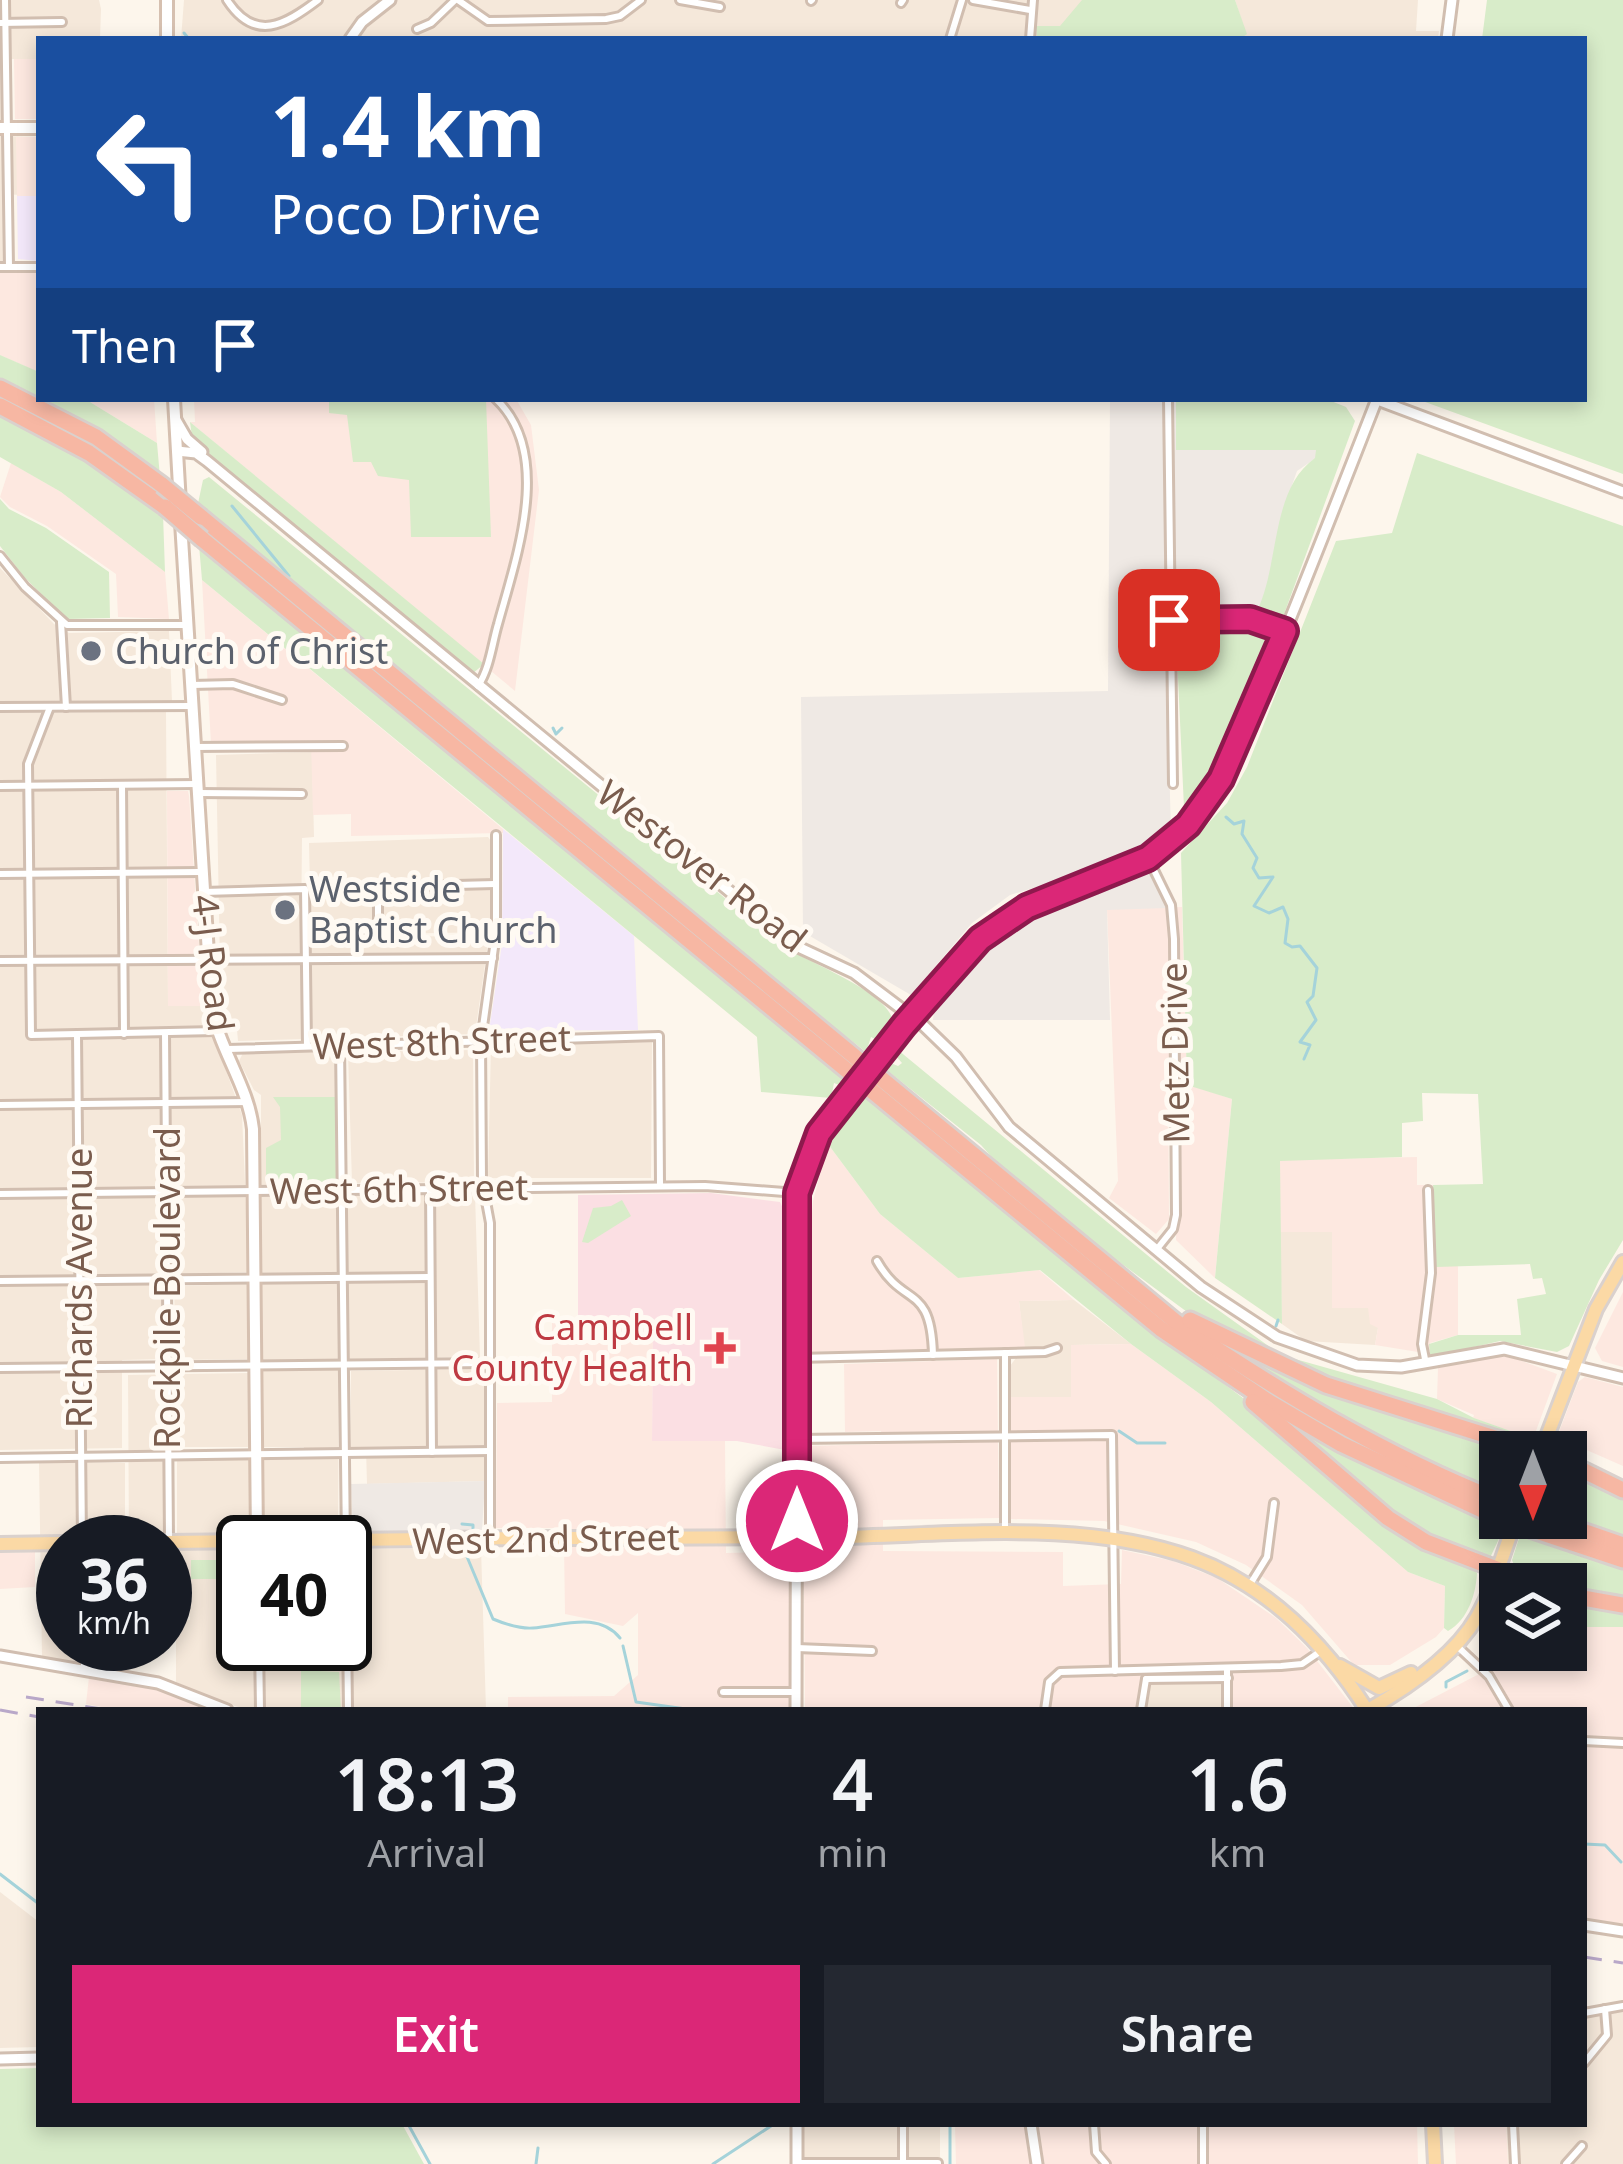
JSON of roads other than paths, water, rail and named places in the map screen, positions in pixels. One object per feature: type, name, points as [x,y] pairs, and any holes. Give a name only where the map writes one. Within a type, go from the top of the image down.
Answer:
[{"type":"highway","points":[[0,388],[96,437],[162,485],[1176,1322],[1258,1378],[1404,1460],[1479,1492]]},
{"type":"highway","points":[[0,406],[89,453],[164,507],[1266,1412],[1388,1518],[1426,1542],[1479,1563]]},
{"type":"highway","points":[[1065,1232],[1190,1320],[1265,1359],[1326,1385],[1479,1433]]},
{"type":"highway","points":[[1161,1329],[1269,1402],[1342,1444],[1479,1509]]},
{"type":"highway","points":[[1587,1472],[1623,1490]]},
{"type":"highway","points":[[1587,1536],[1623,1545]]},
{"type":"highway","points":[[1574,1539],[1623,1560]]},
{"type":"highway","points":[[1587,1599],[1623,1605]]},
{"type":"main road","points":[[167,0],[167,36]]},
{"type":"main road","points":[[4,128],[36,128]]},
{"type":"main road","name":"4-J Road","points":[[178,402],[177,451],[208,960],[217,1031],[248,1102],[254,1129],[257,1515]]},
{"type":"main road","points":[[1548,1431],[1596,1309],[1623,1262]]},
{"type":"main road","name":"West 2nd Street","points":[[372,1540],[1114,1538],[1193,1558],[1249,1586],[1324,1649],[1366,1707]]},
{"type":"main road","points":[[0,1544],[36,1543]]},
{"type":"main road","points":[[1372,1707],[1442,1658],[1479,1612]]},
{"type":"main road","points":[[1339,1666],[1379,1688],[1442,1658]]},
{"type":"main road","points":[[1433,2127],[1435,2164]]},
{"type":"street","points":[[5,0],[4,267],[36,267]]},
{"type":"street","points":[[227,0],[236,13],[261,26],[291,20],[318,0]]},
{"type":"street","points":[[352,36],[390,0]]},
{"type":"street","points":[[417,29],[457,0],[488,21],[606,20],[641,0]]},
{"type":"street","points":[[680,0],[720,7]]},
{"type":"street","points":[[951,36],[962,0]]},
{"type":"street","points":[[973,0],[1030,10]]},
{"type":"street","points":[[1030,36],[1034,0]]},
{"type":"street","points":[[1448,36],[1452,0]]},
{"type":"street","points":[[4,23],[62,22]]},
{"type":"street","points":[[478,686],[513,572],[524,509],[525,468],[518,430],[512,413],[499,402]]},
{"type":"street","points":[[1168,402],[1173,784]]},
{"type":"street","points":[[796,1707],[797,1193],[809,1153],[838,1108],[970,949],[1002,922],[1056,894],[1148,858],[1188,825],[1221,779],[1375,402]]},
{"type":"street","points":[[1384,402],[1623,492]]},
{"type":"street","points":[[176,420],[207,461]]},
{"type":"street","name":"Westover Road","points":[[177,451],[207,461],[796,946],[854,974],[912,1016],[956,1057],[1009,1126],[1201,1287],[1276,1337],[1357,1365],[1426,1364],[1504,1349],[1623,1378]]},
{"type":"street","points":[[0,556],[62,622],[73,626],[187,625]]},
{"type":"street","points":[[1169,620],[1250,619],[1285,631]]},
{"type":"street","points":[[62,622],[66,707]]},
{"type":"street","points":[[191,685],[232,683],[282,700]]},
{"type":"street","points":[[0,707],[192,706]]},
{"type":"street","points":[[50,707],[28,764],[31,1035],[217,1031]]},
{"type":"street","points":[[195,747],[343,746]]},
{"type":"street","points":[[122,785],[124,1034]]},
{"type":"street","points":[[0,786],[122,785],[302,794]]},
{"type":"street","points":[[490,1539],[490,1223],[484,1188],[481,1041],[493,958],[496,836]]},
{"type":"street","name":"Metz Drive","points":[[1148,858],[1171,905],[1174,939],[1176,1215],[1173,1229],[1157,1249]]},
{"type":"street","points":[[0,874],[202,872]]},
{"type":"street","points":[[306,932],[379,930],[378,887],[495,884]]},
{"type":"street","points":[[203,892],[305,889],[307,1046]]},
{"type":"street","points":[[0,962],[493,958]]},
{"type":"street","name":"Rockpile Boulevard","points":[[165,1034],[168,1515]]},
{"type":"street","name":"Richards Avenue","points":[[77,1035],[82,1515]]},
{"type":"street","name":"West 8th Street","points":[[225,1050],[659,1036],[660,1186]]},
{"type":"street","points":[[340,1045],[346,1515]]},
{"type":"street","points":[[0,1105],[248,1102]]},
{"type":"street","name":"West 6th Street","points":[[0,1194],[660,1186],[797,1193]]},
{"type":"street","points":[[430,1189],[432,1452]]},
{"type":"street","points":[[1426,1364],[1422,1344],[1431,1273],[1429,1190]]},
{"type":"street","points":[[878,1261],[927,1310],[933,1355]]},
{"type":"street","points":[[0,1281],[430,1276]]},
{"type":"street","points":[[797,1358],[1057,1348]]},
{"type":"street","points":[[1005,1353],[1005,1535]]},
{"type":"street","points":[[0,1368],[490,1363]]},
{"type":"street","points":[[797,1438],[1112,1435],[1115,1671]]},
{"type":"street","points":[[0,1457],[490,1451]]},
{"type":"street","points":[[1249,1586],[1267,1557],[1274,1503]]},
{"type":"street","points":[[1455,1645],[1489,1676],[1507,1707]]},
{"type":"street","points":[[797,1648],[872,1651]]},
{"type":"street","points":[[1147,1674],[1302,1664],[1324,1649]]},
{"type":"street","points":[[0,1657],[36,1663]]},
{"type":"street","points":[[1227,1667],[1227,1707]]},
{"type":"street","points":[[90,1671],[158,1683],[219,1707]]},
{"type":"street","points":[[259,1671],[260,1707]]},
{"type":"street","points":[[347,1671],[347,1707]]},
{"type":"street","points":[[1045,1707],[1049,1682],[1055,1675],[1115,1671],[1228,1678]]},
{"type":"street","points":[[1142,1707],[1147,1674]]},
{"type":"street","points":[[724,1693],[796,1692]]},
{"type":"street","points":[[1587,1742],[1623,1743]]},
{"type":"street","points":[[1587,1925],[1623,1931]]},
{"type":"street","points":[[1587,2012],[1623,2006]]},
{"type":"street","points":[[1587,2059],[1607,2035],[1605,2009]]},
{"type":"street","points":[[0,2059],[36,2058]]},
{"type":"street","points":[[797,2127],[797,2163],[938,2163]]},
{"type":"street","points":[[902,2127],[903,2163]]},
{"type":"street","points":[[1031,2127],[1037,2164]]},
{"type":"street","points":[[1094,2127],[1096,2152],[1106,2164]]},
{"type":"street","points":[[1202,2164],[1203,2127]]},
{"type":"street","points":[[1513,2127],[1515,2164]]},
{"type":"street","points":[[1567,2164],[1582,2146]]},
{"type":"waterway","points":[[232,506],[289,576]]},
{"type":"waterway","points":[[553,728],[556,734],[562,728]]},
{"type":"waterway","points":[[1226,817],[1234,824],[1244,821],[1242,834],[1257,858],[1253,868],[1259,878],[1273,877],[1254,906],[1269,913],[1283,907],[1288,919],[1285,943],[1300,946],[1317,968],[1313,996],[1307,1002],[1316,1020],[1300,1042],[1310,1045],[1304,1059]]},
{"type":"waterway","points":[[1276,1326],[1278,1320]]},
{"type":"waterway","points":[[1282,1355],[1290,1359]]},
{"type":"waterway","points":[[1119,1431],[1137,1443],[1165,1443]]},
{"type":"waterway","points":[[462,1524],[473,1525],[473,1529]]},
{"type":"waterway","points":[[465,1552],[493,1619],[528,1628],[590,1622],[620,1638]]},
{"type":"waterway","points":[[623,1646],[636,1702],[672,1707]]},
{"type":"waterway","points":[[1446,1687],[1446,1682],[1467,1671]]},
{"type":"waterway","points":[[1587,1844],[1605,1845],[1621,1862]]},
{"type":"waterway","points":[[0,1874],[36,1902]]},
{"type":"waterway","points":[[410,2127],[430,2164]]},
{"type":"waterway","points":[[713,2164],[769,2127]]},
{"type":"waterway","points":[[950,2127],[950,2164]]},
{"type":"waterway","points":[[536,2164],[538,2148]]},
{"type":"railway","points":[[26,1697],[89,1707]]},
{"type":"railway","points":[[0,1710],[36,1716]]},
{"type":"railway","points":[[1587,1957],[1623,1963]]},
{"type":"place","name":"Church of Christ","points":[[91,651]]},
{"type":"place","name":"Westside Baptist Church","points":[[285,910]]},
{"type":"place","name":"Campbell County Health","points":[[720,1348]]}]
